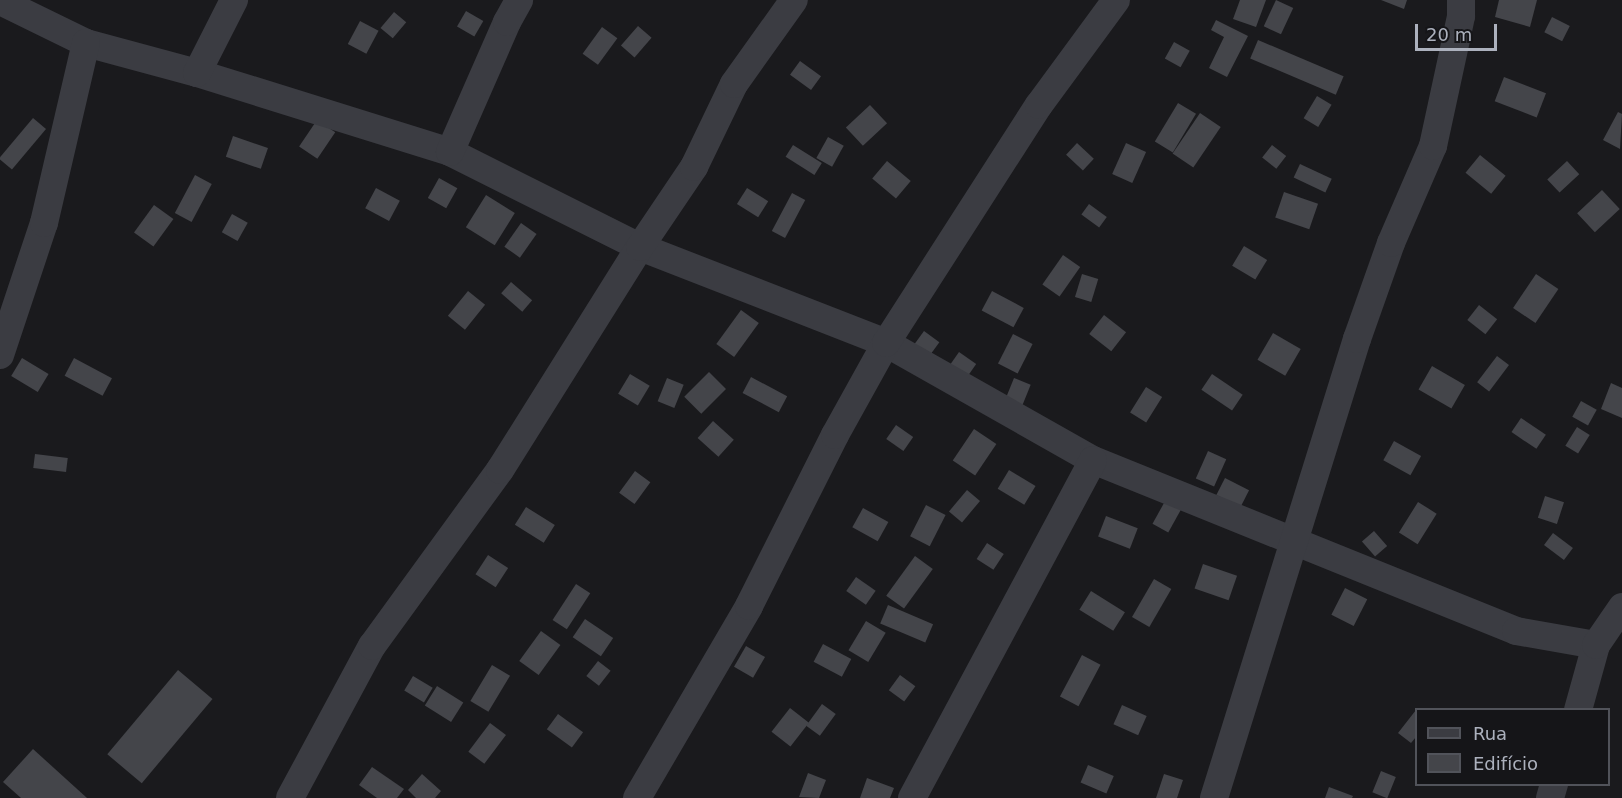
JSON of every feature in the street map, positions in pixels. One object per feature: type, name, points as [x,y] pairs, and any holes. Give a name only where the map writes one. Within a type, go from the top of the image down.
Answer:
[{"type":"street","points":[[197,73],[234,0]]},
{"type":"street","points":[[450,152],[519,0]]},
{"type":"street","points":[[290,798],[372,646],[500,470],[640,247],[694,167],[734,84],[794,0]]},
{"type":"street","points":[[637,798],[749,606],[835,435],[886,343],[1039,105],[1116,0]]},
{"type":"street","points":[[1214,798],[1292,540],[1364,318],[1391,243],[1433,146],[1461,16],[1461,0]]},
{"type":"street","points":[[3,1],[86,43],[197,73],[450,152],[640,247],[886,343],[1093,460],[1516,631],[1596,645]]},
{"type":"street","points":[[0,354],[44,223],[86,43]]},
{"type":"street","points":[[912,798],[1093,460]]},
{"type":"street","points":[[1579,708],[1596,645],[1622,607]]},
{"type":"building","points":[[1240,0],[1266,0],[1256,27],[1233,19]]},
{"type":"building","points":[[1276,0],[1293,8],[1281,34],[1264,26]]},
{"type":"building","points":[[1381,0],[1407,0],[1404,9]]},
{"type":"building","points":[[1499,0],[1537,0],[1530,27],[1495,17]]},
{"type":"building","points":[[466,11],[483,21],[474,37],[457,27]]},
{"type":"building","points":[[394,12],[406,22],[393,38],[381,28]]},
{"type":"building","points":[[1552,17],[1570,26],[1562,41],[1544,32]]},
{"type":"building","points":[[1216,20],[1248,36],[1227,77],[1209,68],[1224,37],[1211,30]]},
{"type":"building","points":[[360,21],[379,31],[366,54],[348,44]]},
{"type":"building","points":[[638,26],[652,38],[635,57],[621,46]]},
{"type":"building","points":[[602,27],[617,38],[598,65],[583,54]]},
{"type":"building","points":[[1258,40],[1344,76],[1336,95],[1250,58]]},
{"type":"building","points":[[1174,42],[1190,51],[1181,67],[1165,59]]},
{"type":"building","points":[[800,61],[821,76],[811,90],[790,75]]},
{"type":"building","points":[[1504,77],[1546,93],[1537,117],[1495,101]]},
{"type":"building","points":[[1317,96],[1332,105],[1318,127],[1304,118]]},
{"type":"building","points":[[1178,103],[1196,114],[1173,152],[1155,142]]},
{"type":"building","points":[[870,105],[887,123],[863,146],[846,128]]},
{"type":"building","points":[[1618,112],[1622,114],[1620,149],[1603,140]]},
{"type":"building","points":[[1200,113],[1221,127],[1193,168],[1173,154]]},
{"type":"building","points":[[33,118],[46,129],[12,170],[0,157]]},
{"type":"building","points":[[317,120],[335,132],[317,159],[299,147]]},
{"type":"building","points":[[233,136],[268,148],[261,169],[226,157]]},
{"type":"building","points":[[828,137],[844,146],[832,167],[816,158]]},
{"type":"building","points":[[1077,143],[1094,159],[1083,170],[1066,155]]},
{"type":"building","points":[[1126,143],[1146,152],[1132,183],[1112,174]]},
{"type":"building","points":[[793,145],[822,163],[814,175],[786,157]]},
{"type":"building","points":[[1272,145],[1286,156],[1276,169],[1262,158]]},
{"type":"building","points":[[1480,155],[1506,176],[1491,194],[1466,173]]},
{"type":"building","points":[[887,161],[911,181],[896,199],[872,179]]},
{"type":"building","points":[[1567,161],[1579,174],[1560,193],[1547,179]]},
{"type":"building","points":[[1300,164],[1332,179],[1325,192],[1294,178]]},
{"type":"building","points":[[195,175],[212,184],[192,222],[175,213]]},
{"type":"building","points":[[439,178],[457,188],[446,208],[428,198]]},
{"type":"building","points":[[376,188],[400,201],[389,221],[365,208]]},
{"type":"building","points":[[747,188],[768,201],[758,217],[737,204]]},
{"type":"building","points":[[1602,190],[1620,209],[1595,232],[1577,213]]},
{"type":"building","points":[[1284,192],[1318,204],[1309,229],[1275,218]]},
{"type":"building","points":[[792,193],[805,200],[785,238],[772,231]]},
{"type":"building","points":[[486,195],[515,213],[495,245],[466,227]]},
{"type":"building","points":[[1089,204],[1107,217],[1099,227],[1081,215]]},
{"type":"building","points":[[154,205],[173,219],[153,247],[134,233]]},
{"type":"building","points":[[232,214],[248,223],[238,241],[222,232]]},
{"type":"building","points":[[521,223],[537,234],[520,258],[504,247]]},
{"type":"building","points":[[1244,246],[1267,260],[1255,280],[1232,266]]},
{"type":"building","points":[[1063,255],[1080,267],[1060,297],[1042,284]]},
{"type":"building","points":[[1082,274],[1098,279],[1091,302],[1075,297]]},
{"type":"building","points":[[1536,274],[1558,289],[1535,323],[1513,308]]},
{"type":"building","points":[[511,282],[532,300],[522,312],[501,293]]},
{"type":"building","points":[[468,291],[485,305],[465,330],[448,316]]},
{"type":"building","points":[[992,291],[1024,308],[1013,327],[982,310]]},
{"type":"building","points":[[1479,305],[1497,319],[1485,334],[1467,320]]},
{"type":"building","points":[[741,310],[759,323],[734,357],[716,344]]},
{"type":"building","points":[[1104,315],[1126,332],[1111,351],[1089,334]]},
{"type":"building","points":[[924,331],[939,342],[929,356],[914,345]]},
{"type":"building","points":[[1273,333],[1301,349],[1285,376],[1258,360]]},
{"type":"building","points":[[1013,334],[1033,344],[1018,373],[998,363]]},
{"type":"building","points":[[959,352],[976,364],[966,379],[949,367]]},
{"type":"building","points":[[1497,356],[1509,365],[1489,391],[1477,382]]},
{"type":"building","points":[[22,358],[49,374],[38,392],[11,376]]},
{"type":"building","points":[[74,358],[112,378],[103,396],[65,376]]},
{"type":"building","points":[[1432,366],[1465,385],[1451,408],[1418,389]]},
{"type":"building","points":[[709,372],[726,389],[701,414],[684,397]]},
{"type":"building","points":[[630,374],[650,386],[638,406],[618,394]]},
{"type":"building","points":[[1212,374],[1243,395],[1232,410],[1201,390]]},
{"type":"building","points":[[751,377],[787,396],[779,412],[743,393]]},
{"type":"building","points":[[667,378],[684,385],[674,408],[658,401]]},
{"type":"building","points":[[1014,378],[1031,385],[1021,410],[1004,403]]},
{"type":"building","points":[[1611,383],[1622,388],[1622,418],[1601,409]]},
{"type":"building","points":[[1146,387],[1162,397],[1146,423],[1130,412]]},
{"type":"building","points":[[1581,401],[1597,410],[1588,425],[1572,417]]},
{"type":"building","points":[[1521,418],[1546,435],[1536,449],[1511,432]]},
{"type":"building","points":[[713,421],[734,440],[718,457],[698,438]]},
{"type":"building","points":[[896,425],[913,437],[903,451],[886,439]]},
{"type":"building","points":[[1577,427],[1590,435],[1578,454],[1565,446]]},
{"type":"building","points":[[974,429],[996,444],[975,476],[953,461]]},
{"type":"building","points":[[1394,441],[1421,456],[1410,475],[1383,460]]},
{"type":"building","points":[[1208,451],[1226,459],[1214,487],[1196,478]]},
{"type":"building","points":[[35,454],[68,458],[66,472],[33,468]]},
{"type":"building","points":[[1009,470],[1036,486],[1024,505],[998,489]]},
{"type":"building","points":[[635,471],[650,482],[635,504],[619,493]]},
{"type":"building","points":[[1225,478],[1249,490],[1240,507],[1216,495]]},
{"type":"building","points":[[967,490],[980,501],[962,522],[949,511]]},
{"type":"building","points":[[1169,494],[1185,503],[1168,532],[1153,524]]},
{"type":"building","points":[[1545,496],[1564,502],[1557,524],[1538,518]]},
{"type":"building","points":[[1418,502],[1437,514],[1418,544],[1399,533]]},
{"type":"building","points":[[926,505],[946,515],[930,546],[910,536]]},
{"type":"building","points":[[526,507],[555,525],[544,543],[515,525]]},
{"type":"building","points":[[863,508],[888,522],[878,541],[852,527]]},
{"type":"building","points":[[1106,516],[1138,528],[1130,549],[1098,537]]},
{"type":"building","points":[[1374,531],[1387,546],[1375,557],[1362,541]]},
{"type":"building","points":[[1553,533],[1573,548],[1564,560],[1544,545]]},
{"type":"building","points":[[987,543],[1004,554],[993,570],[977,559]]},
{"type":"building","points":[[488,555],[508,568],[496,587],[475,574]]},
{"type":"building","points":[[915,556],[933,569],[904,609],[886,596]]},
{"type":"building","points":[[1203,564],[1237,576],[1229,600],[1195,589]]},
{"type":"building","points":[[856,577],[876,591],[866,605],[846,591]]},
{"type":"building","points":[[1154,579],[1171,589],[1149,627],[1132,617]]},
{"type":"building","points":[[576,584],[590,593],[567,629],[553,620]]},
{"type":"building","points":[[1345,588],[1367,599],[1354,626],[1331,615]]},
{"type":"building","points":[[1091,591],[1125,612],[1113,631],[1079,610]]},
{"type":"building","points":[[888,605],[933,624],[925,643],[880,623]]},
{"type":"building","points":[[585,619],[613,638],[601,656],[573,637]]},
{"type":"building","points":[[866,621],[886,633],[868,662],[848,650]]},
{"type":"building","points":[[541,631],[560,645],[539,675],[519,661]]},
{"type":"building","points":[[823,644],[851,659],[842,677],[814,662]]},
{"type":"building","points":[[746,646],[765,657],[753,678],[734,667]]},
{"type":"building","points":[[1082,655],[1101,665],[1078,706],[1060,696]]},
{"type":"building","points":[[598,661],[611,671],[599,686],[586,676]]},
{"type":"building","points":[[492,665],[510,676],[488,712],[470,701]]},
{"type":"building","points":[[178,670],[212,699],[142,783],[107,754]]},
{"type":"building","points":[[900,675],[915,686],[904,702],[889,690]]},
{"type":"building","points":[[413,676],[433,688],[424,702],[404,691]]},
{"type":"building","points":[[437,686],[463,702],[451,722],[425,706]]},
{"type":"building","points":[[822,704],[836,714],[820,736],[806,726]]},
{"type":"building","points":[[1122,705],[1147,716],[1138,735],[1113,724]]},
{"type":"building","points":[[790,708],[809,723],[790,746],[772,732]]},
{"type":"building","points":[[1415,711],[1415,738],[1411,743],[1398,733]]},
{"type":"building","points":[[558,714],[583,732],[572,748],[547,729]]},
{"type":"building","points":[[490,723],[506,735],[484,764],[468,752]]},
{"type":"building","points":[[33,749],[87,798],[21,798],[3,782]]},
{"type":"building","points":[[1088,765],[1114,776],[1106,793],[1081,782]]},
{"type":"building","points":[[372,767],[404,789],[397,798],[377,798],[359,785]]},
{"type":"building","points":[[1381,771],[1396,777],[1387,798],[1372,792]]},
{"type":"building","points":[[808,773],[826,780],[819,798],[799,797]]},
{"type":"building","points":[[422,774],[441,791],[435,798],[416,798],[408,790]]},
{"type":"building","points":[[1164,774],[1183,780],[1177,798],[1156,798]]},
{"type":"building","points":[[867,778],[894,788],[890,798],[860,798]]},
{"type":"building","points":[[1329,787],[1353,796],[1352,798],[1325,798]]}]
